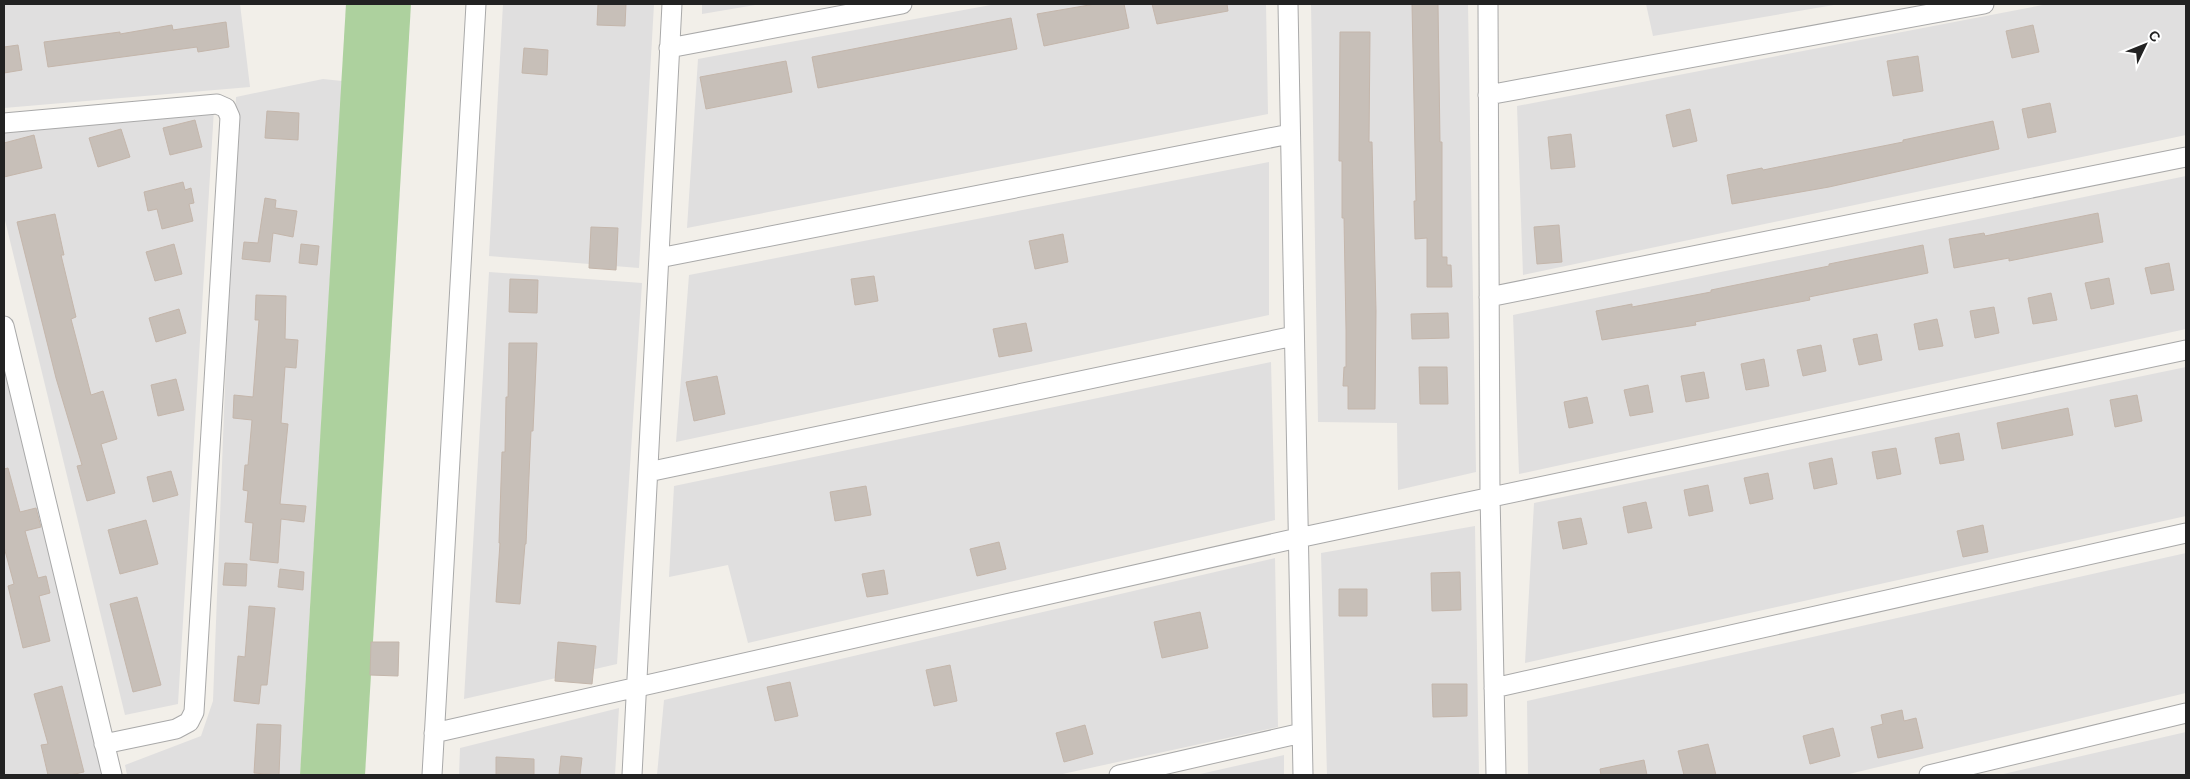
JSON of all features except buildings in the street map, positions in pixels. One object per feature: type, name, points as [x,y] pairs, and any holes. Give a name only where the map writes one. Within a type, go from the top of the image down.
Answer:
[{"type":"street","points":[[432,775],[476,4]]},
{"type":"street","points":[[632,775],[672,4]]},
{"type":"street","points":[[669,48],[902,4]]},
{"type":"street","points":[[1288,4],[1303,775]]},
{"type":"street","points":[[1488,4],[1490,497],[1496,775]]},
{"type":"street","points":[[1488,95],[1984,4]]},
{"type":"street","points":[[4,123],[217,104],[226,108],[230,117],[194,712],[189,722],[176,729],[104,744]]},
{"type":"street","points":[[658,258],[1290,134]]},
{"type":"street","points":[[1489,297],[2186,157]]},
{"type":"street","points":[[4,326],[112,775]]},
{"type":"street","points":[[648,472],[1294,336]]},
{"type":"street","points":[[434,733],[1298,538],[2186,350]]},
{"type":"street","points":[[1494,688],[2186,533]]},
{"type":"street","points":[[1928,775],[2186,713]]},
{"type":"street","points":[[1119,775],[1302,733]]},
{"type":"shaded area","points":[[4,4],[240,4],[250,87],[4,108]]},
{"type":"shaded area","points":[[503,4],[654,4],[639,268],[489,256]]},
{"type":"shaded area","points":[[702,4],[761,4],[702,14]]},
{"type":"shaded area","points":[[996,4],[1266,4],[1268,114],[687,228],[698,59]]},
{"type":"shaded area","points":[[1311,4],[1468,4],[1476,472],[1398,490],[1397,423],[1318,422]]},
{"type":"shaded area","points":[[1646,4],[1834,4],[1834,5],[1653,36]]},
{"type":"shaded area","points":[[2048,4],[2186,4],[2186,135],[1523,275],[1517,106]]},
{"type":"shaded area","points":[[323,79],[342,81],[300,775],[127,775],[125,765],[201,736],[213,701],[236,97]]},
{"type":"shaded area","points":[[214,109],[178,704],[125,715],[4,216],[4,129]]},
{"type":"shaded area","points":[[1269,162],[1269,315],[676,442],[689,275]]},
{"type":"shaded area","points":[[2186,176],[2186,329],[1519,474],[1513,315]]},
{"type":"shaded area","points":[[489,272],[642,283],[617,664],[464,699]]},
{"type":"shaded area","points":[[4,359],[104,775],[4,775]]},
{"type":"shaded area","points":[[1271,362],[1275,520],[748,643],[728,565],[669,577],[674,486]]},
{"type":"shaded area","points":[[2186,367],[2186,516],[1525,663],[1534,503]]},
{"type":"shaded area","points":[[1475,526],[1479,775],[1327,775],[1321,553]]},
{"type":"shaded area","points":[[2186,553],[2186,693],[1845,775],[1528,775],[1527,701]]},
{"type":"shaded area","points":[[1275,558],[1278,727],[1058,775],[657,775],[664,700]]},
{"type":"shaded area","points":[[619,708],[615,775],[459,775],[460,748]]},
{"type":"shaded area","points":[[2186,732],[2186,775],[1999,775]]},
{"type":"shaded area","points":[[1284,755],[1284,775],[1196,775]]},
{"type":"green space","points":[[346,4],[411,4],[365,775],[300,775]]}]
